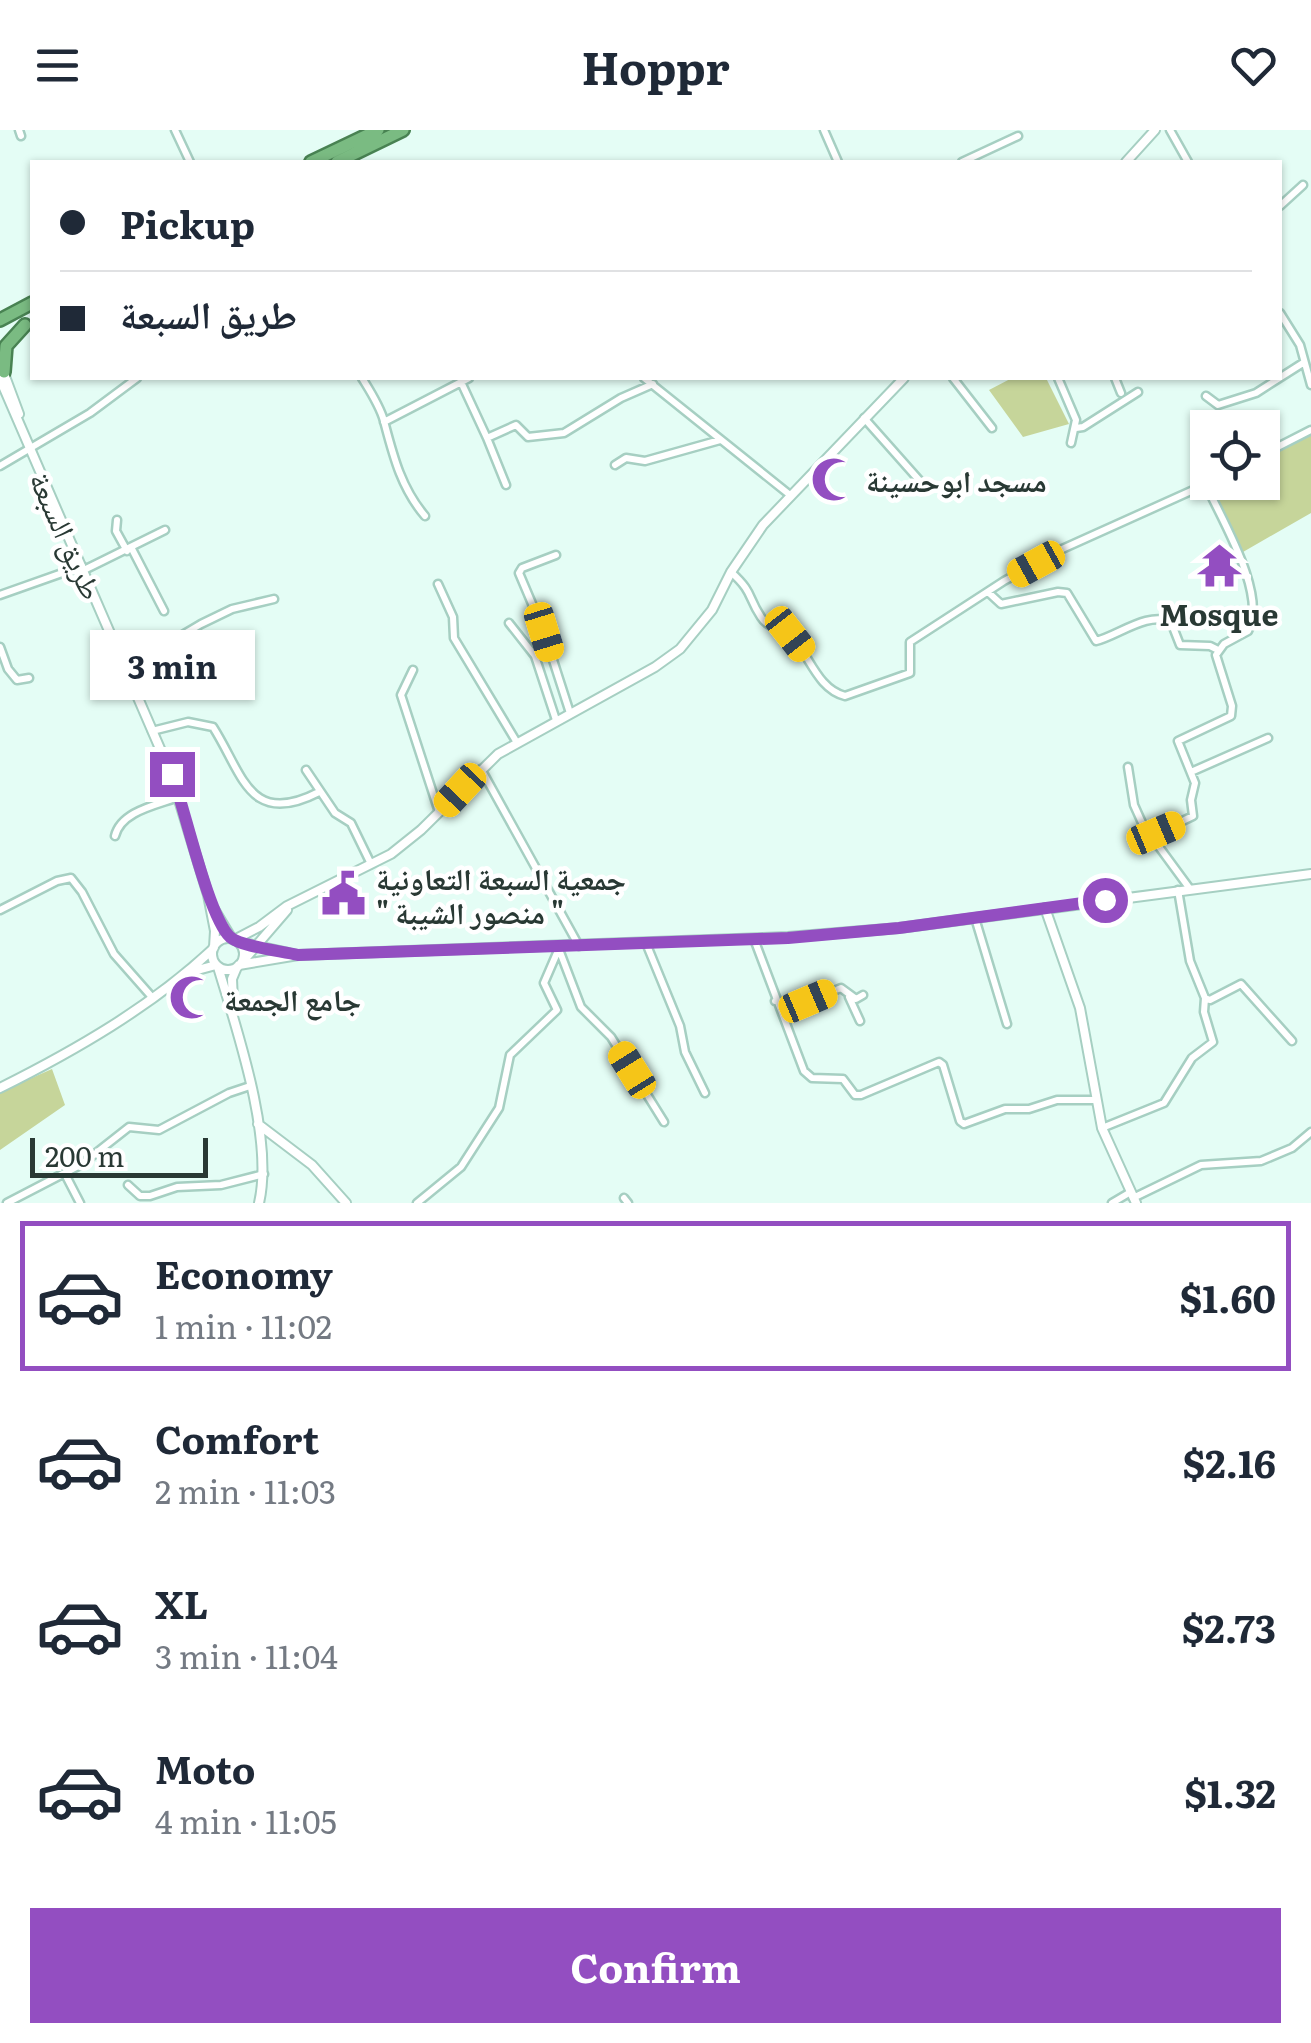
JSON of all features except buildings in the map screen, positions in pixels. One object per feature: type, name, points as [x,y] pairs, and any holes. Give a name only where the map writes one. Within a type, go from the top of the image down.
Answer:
[{"type":"highway","points":[[319,160],[378,130]]},
{"type":"highway","points":[[341,160],[403,130]]},
{"type":"highway","points":[[4,316],[30,304]]},
{"type":"highway","points":[[0,338],[29,323]]},
{"type":"highway","points":[[1,372],[6,346],[29,323]]},
{"type":"street","points":[[174,130],[189,160]]},
{"type":"street","points":[[824,130],[837,160]]},
{"type":"street","points":[[1128,160],[1155,130]]},
{"type":"street","points":[[1170,130],[1187,160]]},
{"type":"street","points":[[966,160],[1018,136]]},
{"type":"street","points":[[1282,204],[1303,185]]},
{"type":"street","points":[[1282,316],[1300,345],[1311,385]]},
{"type":"street","points":[[1282,379],[1306,367]]},
{"type":"street","name":"طريق السبعة","points":[[1,372],[180,796],[208,895]]},
{"type":"street","points":[[0,466],[32,452],[134,380]]},
{"type":"street","points":[[363,380],[384,422],[391,454],[425,516]]},
{"type":"street","points":[[384,422],[465,380],[506,485]]},
{"type":"street","points":[[647,380],[790,496]]},
{"type":"street","points":[[234,940],[295,902],[371,866],[405,844],[480,768],[516,741],[655,667],[680,649],[712,610],[731,572],[763,525],[902,380]]},
{"type":"street","points":[[955,380],[992,428]]},
{"type":"street","points":[[1059,380],[1076,428],[1072,442]]},
{"type":"street","points":[[1115,380],[1122,393]]},
{"type":"street","points":[[1206,396],[1216,405],[1256,393],[1281,380]]},
{"type":"street","points":[[486,438],[516,425],[528,437],[564,434],[621,398],[653,384]]},
{"type":"street","points":[[1076,428],[1138,392]]},
{"type":"street","points":[[864,418],[919,480]]},
{"type":"street","points":[[1280,446],[1311,430]]},
{"type":"street","points":[[614,465],[628,457],[645,461],[722,440]]},
{"type":"street","points":[[731,572],[748,588],[761,619],[790,634],[824,685],[845,696],[910,674],[910,642],[988,592],[1060,550],[1190,492]]},
{"type":"street","points":[[1151,836],[1193,816],[1191,800],[1196,784],[1179,748],[1179,738],[1226,720],[1233,712],[1216,660],[1218,650],[1248,631],[1254,617],[1248,582],[1215,500]]},
{"type":"street","points":[[117,520],[116,530],[164,611]]},
{"type":"street","points":[[0,595],[130,550],[165,530]]},
{"type":"street","points":[[556,556],[522,568],[519,573],[544,632],[570,712]]},
{"type":"street","points":[[438,584],[453,617],[454,638],[516,741]]},
{"type":"street","points":[[988,592],[1002,604],[1067,593],[1096,641],[1163,618],[1170,622],[1180,645],[1218,650]]},
{"type":"street","points":[[130,679],[160,664],[180,637],[217,615],[274,599]]},
{"type":"street","points":[[510,622],[535,656],[556,720]]},
{"type":"street","points":[[170,650],[197,642],[210,659]]},
{"type":"street","points":[[0,647],[12,676],[17,680],[29,678]]},
{"type":"street","points":[[413,670],[401,695],[439,812]]},
{"type":"street","points":[[152,731],[188,722],[214,727],[250,792],[260,800],[291,802],[319,792]]},
{"type":"street","points":[[1190,772],[1268,738]]},
{"type":"street","points":[[1128,767],[1134,805],[1151,836],[1190,889]]},
{"type":"street","points":[[480,768],[578,946]]},
{"type":"street","points":[[306,770],[337,816],[351,823],[371,866]]},
{"type":"street","points":[[116,836],[117,827],[128,817],[180,796]]},
{"type":"street","points":[[185,973],[217,966],[227,970],[298,955],[560,948],[899,928],[1311,874]]},
{"type":"street","points":[[0,910],[57,881],[71,878],[114,954],[152,996]]},
{"type":"street","points":[[1102,1128],[1164,1103],[1192,1058],[1214,1042],[1190,961],[1178,890]]},
{"type":"street","points":[[208,895],[243,951],[232,986],[234,1016]]},
{"type":"street","points":[[208,895],[215,931],[213,948],[234,1016],[258,1124],[264,1174],[259,1203]]},
{"type":"street","points":[[239,965],[295,902]]},
{"type":"street","points":[[1045,908],[1080,1008],[1102,1128],[1133,1198]]},
{"type":"street","points":[[975,918],[1007,1024]]},
{"type":"street","points":[[754,939],[807,1075],[818,1080],[843,1079],[855,1095],[880,1089],[936,1062],[943,1066],[964,1124],[1005,1109],[1029,1109],[1057,1100],[1095,1100]]},
{"type":"street","points":[[0,1088],[72,1050],[185,973],[222,940],[298,955]]},
{"type":"street","points":[[646,943],[680,1026],[685,1052],[705,1093]]},
{"type":"street","points":[[560,948],[580,1008],[611,1036],[664,1122]]},
{"type":"street","points":[[417,1203],[461,1167],[500,1108],[510,1055],[557,1010],[544,983],[560,948]]},
{"type":"street","points":[[1204,998],[1210,1000],[1241,984],[1292,1041]]},
{"type":"street","points":[[775,1001],[800,1004],[842,988],[860,1021]]},
{"type":"street","points":[[848,996],[856,1000],[863,995]]},
{"type":"street","points":[[7,1203],[65,1174],[129,1127],[159,1130],[250,1086]]},
{"type":"street","points":[[258,1124],[312,1165],[344,1200],[354,1203]]},
{"type":"street","points":[[1112,1203],[1133,1198],[1201,1165],[1261,1161],[1292,1148],[1311,1132]]},
{"type":"street","points":[[65,1174],[80,1203]]},
{"type":"street","points":[[128,1185],[134,1193],[150,1196],[177,1187],[221,1185],[264,1174]]},
{"type":"green space","points":[[1008,380],[1047,380],[1069,424],[1023,437],[989,390]]},
{"type":"green space","points":[[1311,433],[1311,513],[1243,552],[1218,500],[1280,500],[1280,450]]},
{"type":"green space","points":[[52,1069],[65,1105],[0,1150],[0,1092]]},
{"type":"place","name":"مسجد ابوحسينة","points":[[833,479]]},
{"type":"place","name":"Mosque","points":[[1219,566]]},
{"type":"place","name":"جمعية السبعة التعاونية \" منصور الشيبة \"","points":[[343,894]]},
{"type":"place","name":"جامع الجمعة","points":[[191,998]]},
{"type":"route","points":[[172,774],[208,895],[224,929],[236,941],[298,955],[788,938],[899,928],[1105,900]]}]
